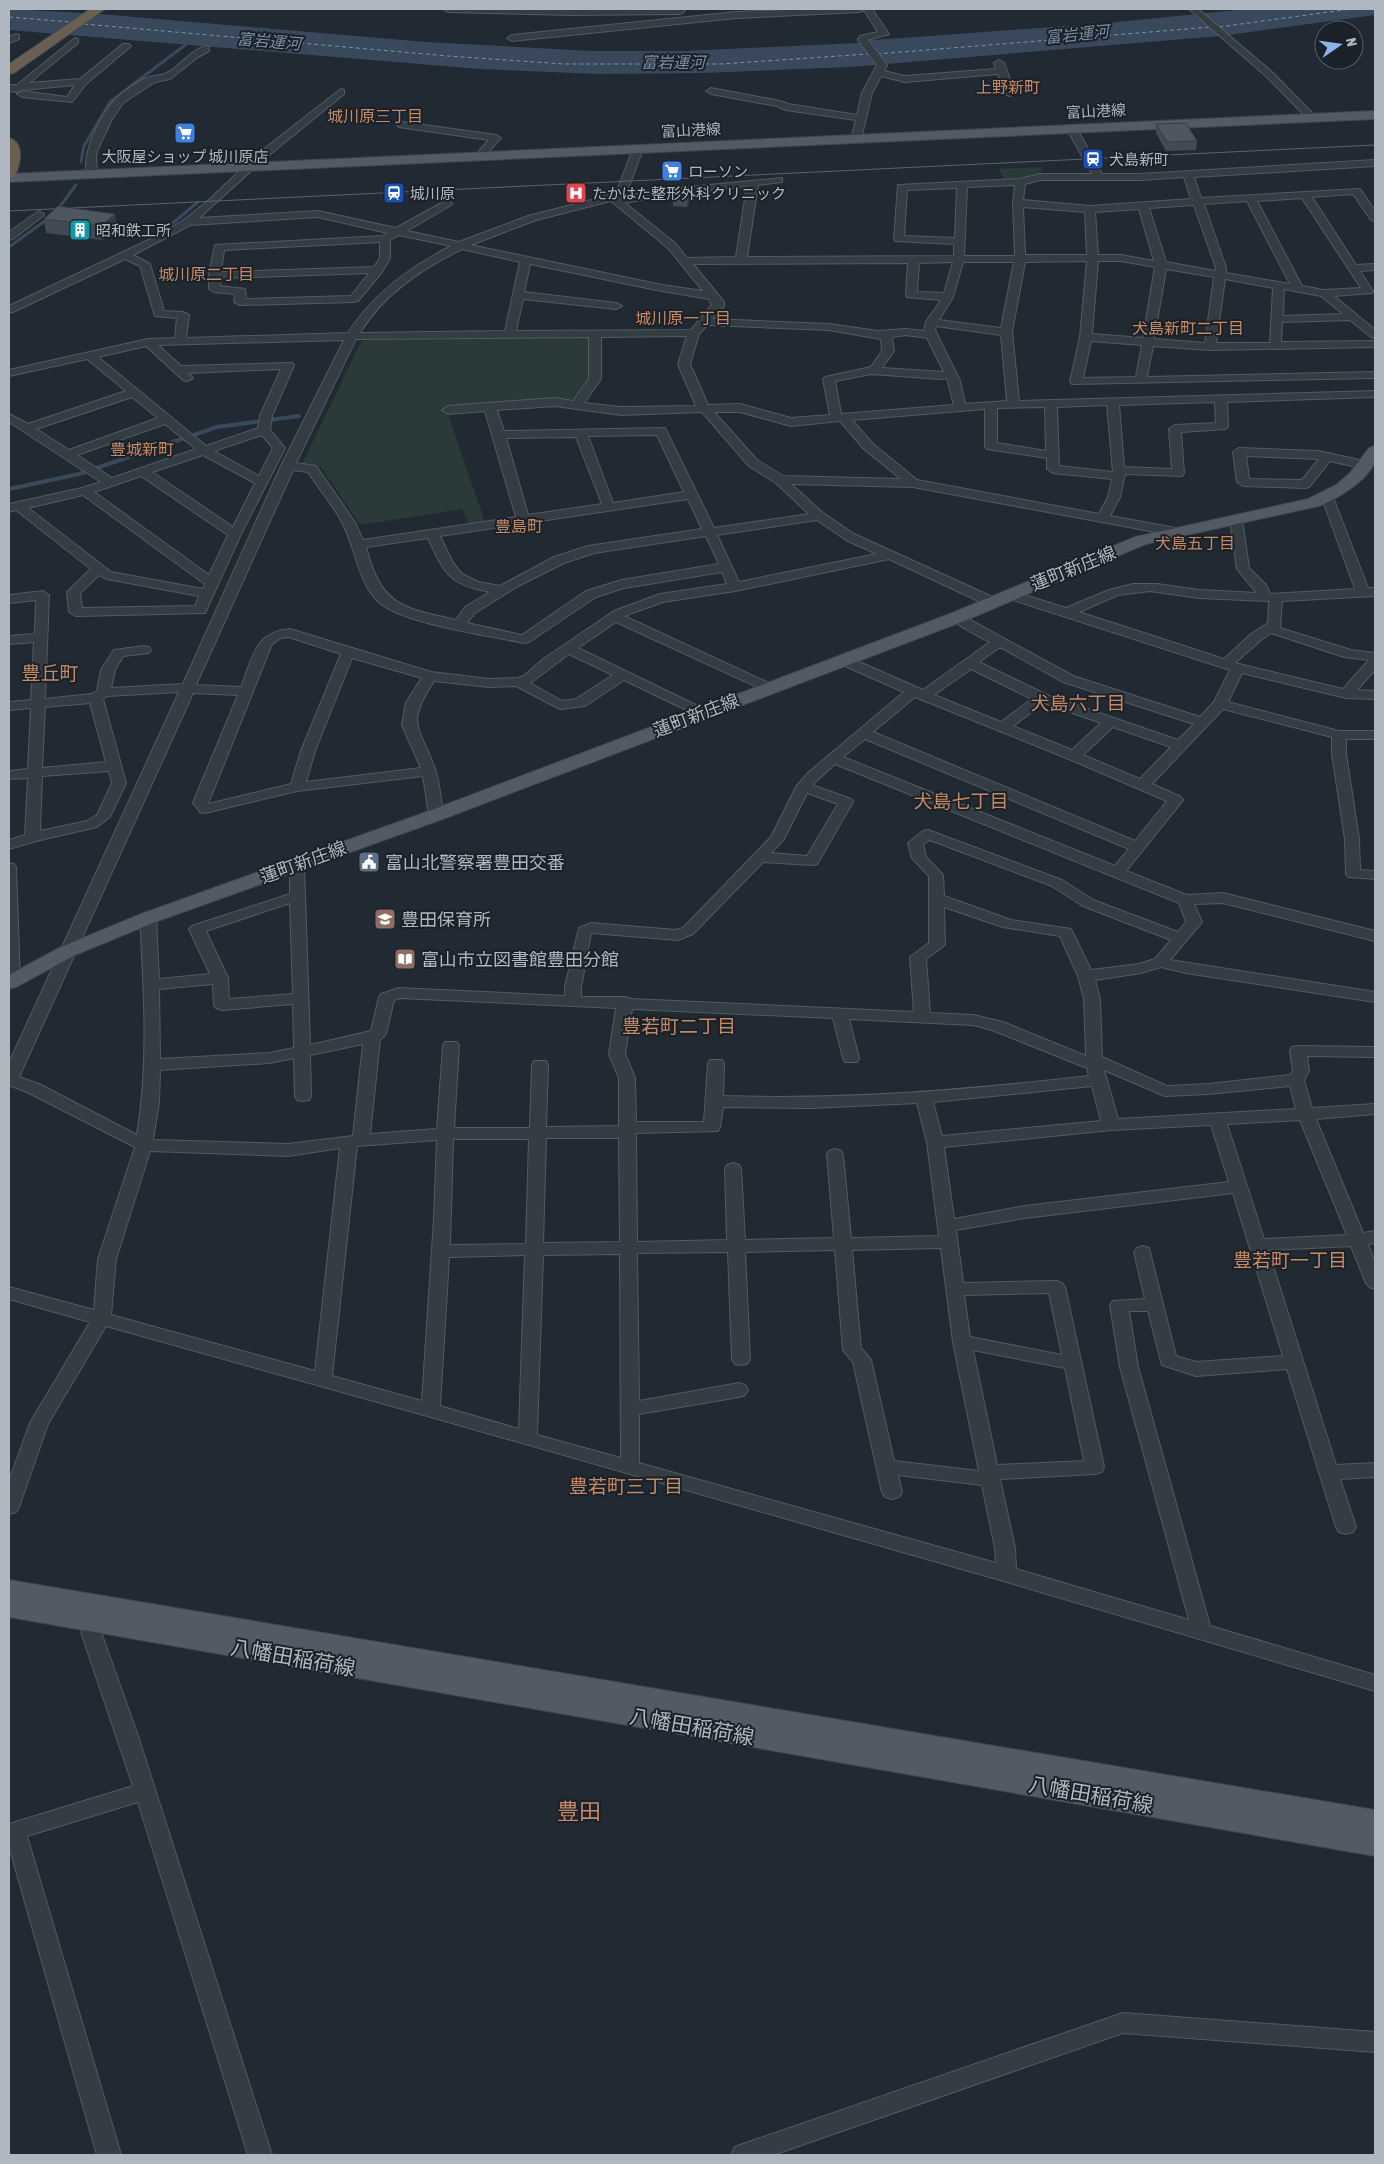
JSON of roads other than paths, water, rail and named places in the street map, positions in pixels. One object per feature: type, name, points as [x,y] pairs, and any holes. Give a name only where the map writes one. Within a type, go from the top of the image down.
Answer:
[{"type":"highway","points":[[9,74],[79,9]]},
{"type":"highway","points":[[9,70],[38,46],[98,9]]},
{"type":"highway","points":[[9,57],[38,46]]},
{"type":"highway","points":[[9,142],[13,156],[9,174]]},
{"type":"main road","name":"富山港線","points":[[9,178],[1375,114]]},
{"type":"main road","name":"蓮町新庄線","points":[[10,982],[68,950],[148,918],[436,815],[958,617],[1141,540],[1313,504],[1344,489],[1370,458]]},
{"type":"main road","name":"八幡田稲荷線","points":[[9,1590],[91,1613],[1375,1844]]},
{"type":"main road","name":"八幡田稲荷線","points":[[9,1607],[91,1613],[1375,1822]]},
{"type":"street","points":[[448,9],[572,12],[730,9]]},
{"type":"street","points":[[512,38],[736,15],[860,9]]},
{"type":"street","points":[[868,9],[884,34],[863,38],[879,69],[905,79],[1001,67],[1010,92]]},
{"type":"street","points":[[1195,11],[1291,94],[1312,118]]},
{"type":"street","points":[[11,90],[75,41]]},
{"type":"street","points":[[11,90],[69,100],[83,82],[126,46]]},
{"type":"street","points":[[92,175],[91,155],[93,149],[107,119],[119,101],[152,79],[167,77],[195,55],[206,49]]},
{"type":"street","points":[[856,139],[867,93],[879,69]]},
{"type":"street","points":[[11,90],[83,82]]},
{"type":"street","points":[[711,91],[796,109],[860,118]]},
{"type":"street","points":[[9,310],[188,222],[251,168],[259,158],[341,92]]},
{"type":"street","points":[[402,124],[496,138],[484,151],[485,156]]},
{"type":"street","points":[[1072,129],[1099,177]]},
{"type":"street","points":[[614,199],[623,189],[638,149]]},
{"type":"street","points":[[1018,203],[1090,209],[1305,195],[1348,178],[1375,162],[1368,153],[1375,153]]},
{"type":"street","points":[[1188,175],[1222,268],[1219,275],[1210,347]]},
{"type":"street","points":[[958,241],[899,239],[902,187],[1020,182],[1040,177],[1188,175],[1348,178]]},
{"type":"street","points":[[1348,178],[1375,218]]},
{"type":"street","points":[[716,1064],[712,1127],[445,1134],[355,1141],[288,1150],[144,1145],[33,1088],[9,1079],[288,466],[352,336],[369,311],[388,291],[409,276],[462,246],[529,219],[614,199],[778,180]]},
{"type":"street","points":[[741,260],[753,182]]},
{"type":"street","points":[[1014,404],[1006,332],[1020,259],[1018,203],[1020,182]]},
{"type":"street","points":[[960,406],[951,374],[929,330],[948,297],[959,260],[958,241],[962,185]]},
{"type":"street","points":[[685,261],[1121,258],[1324,293],[1368,291],[1305,195]]},
{"type":"street","points":[[1250,198],[1298,288]]},
{"type":"street","points":[[614,199],[672,246],[714,296],[718,306],[694,333],[684,364],[700,403],[753,463],[780,480],[819,516],[850,537],[992,602]]},
{"type":"street","points":[[385,240],[386,258],[354,299],[240,302],[240,291],[214,289],[214,275],[219,247],[385,240],[447,203]]},
{"type":"street","points":[[1141,382],[1161,264],[1143,206]]},
{"type":"street","points":[[1072,403],[1086,337],[1093,258],[1090,209]]},
{"type":"street","points":[[11,233],[39,214]]},
{"type":"street","points":[[188,222],[318,214],[526,260],[662,288],[714,296]]},
{"type":"street","points":[[124,255],[146,264],[158,314],[183,315],[180,341]]},
{"type":"street","points":[[510,334],[526,260]]},
{"type":"street","points":[[914,260],[911,295],[948,297]]},
{"type":"street","points":[[1354,268],[1375,267]]},
{"type":"street","points":[[214,275],[378,270]]},
{"type":"street","points":[[1275,346],[1279,285]]},
{"type":"street","points":[[1324,293],[1375,335]]},
{"type":"street","points":[[518,295],[616,306]]},
{"type":"street","points":[[354,299],[357,305],[369,311]]},
{"type":"street","points":[[1277,319],[1352,317]]},
{"type":"street","points":[[705,322],[783,326],[805,325],[881,334],[906,332],[931,335]]},
{"type":"street","points":[[932,322],[1006,332]]},
{"type":"street","points":[[576,405],[595,379],[595,333]]},
{"type":"street","points":[[9,373],[148,342],[352,336],[694,333]]},
{"type":"street","points":[[871,371],[875,370],[888,351],[886,336],[881,334]]},
{"type":"street","points":[[1086,337],[1210,347],[1375,344]]},
{"type":"street","points":[[148,342],[190,380]]},
{"type":"street","points":[[89,355],[204,450],[262,482]]},
{"type":"street","points":[[99,569],[73,592],[76,612],[200,610],[234,534],[279,448],[264,430],[266,416],[288,365],[179,370]]},
{"type":"street","points":[[913,483],[868,446],[839,418],[829,379],[871,371],[940,376],[951,374]]},
{"type":"street","points":[[1076,382],[1141,382],[1375,375]]},
{"type":"street","points":[[1268,379],[1276,398]]},
{"type":"street","points":[[26,428],[134,392]]},
{"type":"street","points":[[448,410],[555,402],[622,411],[740,408],[791,422],[960,406],[1375,394]]},
{"type":"street","points":[[1052,403],[1053,468],[1118,473],[1178,473],[1175,429],[1222,426],[1221,399]]},
{"type":"street","points":[[1103,518],[1114,497],[1118,473],[1113,402]]},
{"type":"street","points":[[991,405],[991,446],[1052,455]]},
{"type":"street","points":[[490,407],[523,520]]},
{"type":"street","points":[[9,417],[110,482]]},
{"type":"street","points":[[67,455],[167,419]]},
{"type":"street","points":[[13,507],[85,491],[264,430]]},
{"type":"street","points":[[499,435],[661,431],[735,587]]},
{"type":"street","points":[[581,433],[609,508]]},
{"type":"street","points":[[1327,457],[1305,484],[1243,482],[1239,452],[1370,458]]},
{"type":"street","points":[[288,466],[312,468],[348,521],[359,544],[362,558],[380,596],[402,611],[459,626],[524,638],[591,594],[622,584],[726,567]]},
{"type":"street","points":[[142,471],[234,534]]},
{"type":"street","points":[[780,480],[913,483],[1177,532]]},
{"type":"street","points":[[85,491],[210,588]]},
{"type":"street","points":[[359,544],[691,495]]},
{"type":"street","points":[[1067,612],[1114,592],[1142,586],[1200,594],[1271,598],[1315,598],[1369,592],[1328,498]]},
{"type":"street","points":[[13,507],[107,576],[210,588]]},
{"type":"street","points":[[459,626],[470,610],[502,590],[559,560],[592,549],[819,516]]},
{"type":"street","points":[[1143,785],[1220,704],[1232,666],[1268,628],[1275,624],[1271,598],[1243,569],[1236,520]]},
{"type":"street","points":[[432,533],[449,568],[456,577],[471,583],[502,590]]},
{"type":"street","points":[[429,771],[298,787],[205,809],[200,803],[266,642],[278,634],[290,633],[430,676],[490,683],[518,682],[529,678],[568,648],[615,617],[660,598],[735,587],[892,555]]},
{"type":"street","points":[[1009,594],[1232,666],[1346,694],[1375,695]]},
{"type":"street","points":[[9,599],[43,596],[32,837]]},
{"type":"street","points":[[615,617],[768,688]]},
{"type":"street","points":[[958,617],[967,624],[1068,679],[1202,722]]},
{"type":"street","points":[[1268,628],[1349,654],[1375,657]]},
{"type":"street","points":[[9,640],[41,638]]},
{"type":"street","points":[[573,1000],[573,987],[584,931],[591,928],[678,935],[688,931],[777,839],[803,787],[813,776],[864,733],[919,693],[1000,641]]},
{"type":"street","points":[[568,648],[701,713]]},
{"type":"street","points":[[9,845],[32,837],[92,824],[103,817],[118,783],[99,695],[108,670],[119,653],[144,650]]},
{"type":"street","points":[[298,787],[308,751],[348,652]]},
{"type":"street","points":[[843,660],[1176,800],[1117,873]]},
{"type":"street","points":[[970,662],[1042,698],[1181,746]]},
{"type":"street","points":[[1346,694],[1375,662]]},
{"type":"street","points":[[518,682],[560,705],[580,703],[622,675]]},
{"type":"street","points":[[430,676],[413,702],[409,725],[429,771],[436,815]]},
{"type":"street","points":[[9,706],[99,695],[188,689],[246,691]]},
{"type":"street","points":[[1002,728],[1042,698]]},
{"type":"street","points":[[1220,704],[1339,735],[1375,735]]},
{"type":"street","points":[[1074,756],[1111,721]]},
{"type":"street","points":[[864,733],[1138,847]]},
{"type":"street","points":[[1339,735],[1339,754],[1352,839],[1353,874],[1375,875]]},
{"type":"street","points":[[835,758],[1185,900],[1223,898],[1375,936]]},
{"type":"street","points":[[9,775],[114,766]]},
{"type":"street","points":[[759,857],[812,861],[846,802],[803,787]]},
{"type":"street","points":[[922,1017],[918,957],[938,945],[936,875],[919,858],[915,843],[928,834],[1057,883],[1088,903],[1180,938]]},
{"type":"street","points":[[297,864],[303,1096]]},
{"type":"street","points":[[9,867],[10,982]]},
{"type":"street","points":[[298,896],[197,929],[220,978],[222,1005],[301,998]]},
{"type":"street","points":[[937,899],[1008,924],[1066,932],[1086,976],[1092,999],[1095,1068],[1112,1125]]},
{"type":"street","points":[[1160,962],[1194,922],[1185,900]]},
{"type":"street","points":[[9,1508],[39,1423],[102,1317],[107,1259],[144,1145],[151,1102],[152,1065],[152,985],[148,918]]},
{"type":"street","points":[[1086,976],[1141,968],[1160,962],[1186,968],[1375,997]]},
{"type":"street","points":[[152,985],[220,978]]},
{"type":"street","points":[[152,1065],[269,1058],[372,1038],[378,1034],[387,997],[399,993],[625,1002],[841,1015],[973,1020],[997,1026],[1095,1068],[1165,1091],[1208,1090],[1296,1080]]},
{"type":"street","points":[[625,1002],[616,1054],[627,1078],[630,1468]]},
{"type":"street","points":[[841,1015],[841,1024],[851,1058]]},
{"type":"street","points":[[323,1379],[355,1141],[372,1038]]},
{"type":"street","points":[[431,1410],[451,1046]]},
{"type":"street","points":[[1375,1052],[1298,1051],[1301,1071],[1296,1080],[1306,1114],[1375,1283]]},
{"type":"street","points":[[528,1440],[540,1065]]},
{"type":"street","points":[[715,1100],[776,1104],[924,1097],[1095,1068]]},
{"type":"street","points":[[924,1097],[935,1142],[962,1342],[1005,1548],[1007,1574]]},
{"type":"street","points":[[935,1142],[1112,1125],[1375,1109]]},
{"type":"street","points":[[1218,1120],[1346,1527]]},
{"type":"street","points":[[835,1155],[852,1350],[862,1360],[892,1492]]},
{"type":"street","points":[[733,1169],[741,1359]]},
{"type":"street","points":[[441,1251],[844,1244],[947,1234],[1025,1212],[1239,1187]]},
{"type":"street","points":[[1257,1245],[1357,1240],[1375,1237]]},
{"type":"street","points":[[1143,1252],[1168,1360],[1196,1369],[1294,1362]]},
{"type":"street","points":[[887,1467],[990,1476],[1095,1467],[1056,1287],[955,1290]]},
{"type":"street","points":[[9,1293],[323,1379],[528,1440],[1370,1678]]},
{"type":"street","points":[[1156,1305],[1120,1305],[1129,1368],[1202,1632]]},
{"type":"street","points":[[962,1342],[1071,1363]]},
{"type":"street","points":[[630,1409],[739,1390]]},
{"type":"street","points":[[1328,1472],[1375,1470]]},
{"type":"street","points":[[91,1613],[92,1635],[127,1733],[260,2155]]},
{"type":"street","points":[[109,2155],[12,1832],[145,1791]]},
{"type":"street","points":[[743,2155],[1124,2023],[1375,2042]]},
{"type":"water","name":"富岩運河","points":[[9,9],[100,14],[426,42],[591,51],[684,51],[858,43],[861,41],[1107,23],[1247,9],[1375,9],[1375,15],[1338,20],[1314,20],[1314,23],[1221,36],[850,67],[703,73],[598,74],[480,69],[9,30]]},
{"type":"waterway","points":[[81,162],[84,146],[110,102],[189,42]]},
{"type":"waterway","points":[[55,213],[76,185]]},
{"type":"waterway","points":[[173,223],[198,202]]},
{"type":"waterway","points":[[9,247],[49,218]]},
{"type":"waterway","points":[[9,489],[79,474],[217,427],[299,416]]},
{"type":"tram line","points":[[9,211],[1375,145]]},
{"type":"place","name":"大阪屋ショップ 城川原店","points":[[185,133]]},
{"type":"place","name":"犬島新町","points":[[1093,159]]},
{"type":"place","name":"ローソン","points":[[672,171]]},
{"type":"place","name":"城川原","points":[[394,193]]},
{"type":"place","name":"たかはた整形外科クリニック","points":[[576,193]]},
{"type":"place","name":"昭和鉄工所","points":[[80,230]]},
{"type":"place","name":"富山北警察署豊田交番","points":[[369,862]]},
{"type":"place","name":"豊田保育所","points":[[385,919]]},
{"type":"place","name":"富山市立図書館豊田分館","points":[[405,959]]},
{"type":"district","name":"上野新町","points":[[1008,87]]},
{"type":"district","name":"城川原三丁目","points":[[375,116]]},
{"type":"district","name":"城川原二丁目","points":[[206,274]]},
{"type":"district","name":"城川原一丁目","points":[[683,318]]},
{"type":"district","name":"犬島新町二丁目","points":[[1188,328]]},
{"type":"district","name":"豊城新町","points":[[142,449]]},
{"type":"district","name":"豊島町","points":[[519,526]]},
{"type":"district","name":"犬島五丁目","points":[[1195,543]]},
{"type":"district","name":"豊丘町","points":[[50,673]]},
{"type":"district","name":"犬島六丁目","points":[[1078,703]]},
{"type":"district","name":"犬島七丁目","points":[[961,801]]},
{"type":"district","name":"豊若町二丁目","points":[[679,1026]]},
{"type":"district","name":"豊若町一丁目","points":[[1290,1260]]},
{"type":"district","name":"豊若町三丁目","points":[[626,1486]]},
{"type":"district","name":"豊田","points":[[579,1811]]}]
